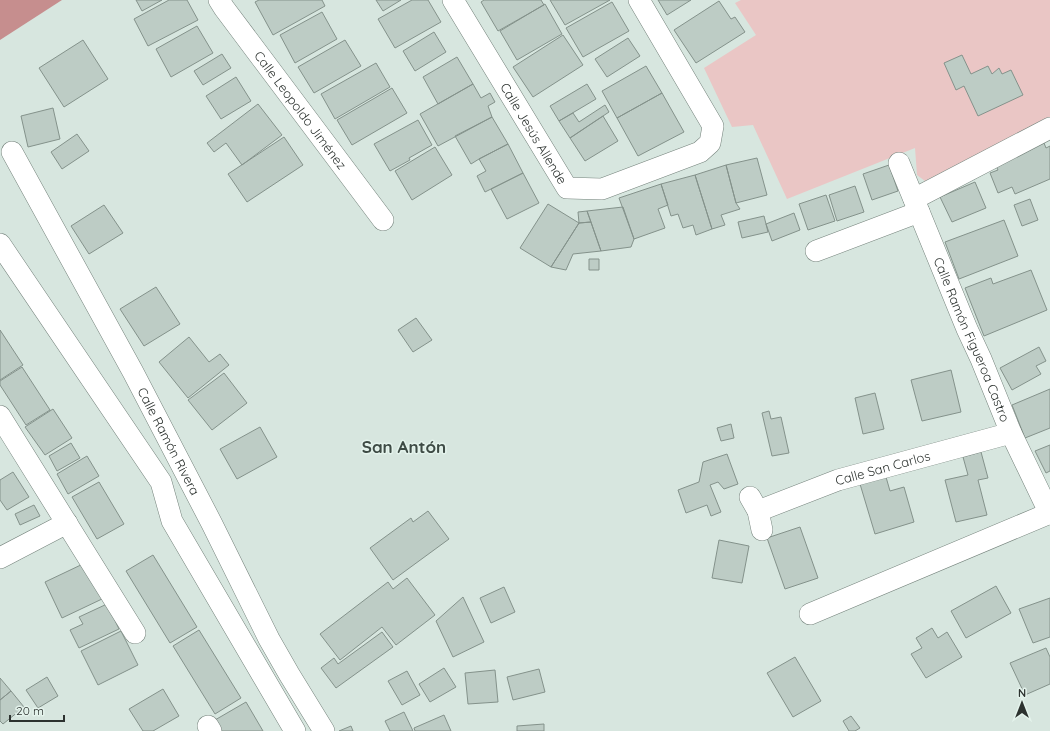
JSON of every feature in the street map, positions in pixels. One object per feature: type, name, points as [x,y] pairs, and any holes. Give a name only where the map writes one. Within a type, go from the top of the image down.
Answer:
[{"type":"street","name":"Calle Jesús Allende","points":[[453,0],[567,188],[602,189],[700,152],[710,143],[714,126],[639,0]]},
{"type":"street","name":"Calle Leopoldo Jiménez","points":[[227,3],[383,220]]},
{"type":"street","points":[[816,251],[917,206],[1050,128]]},
{"type":"street","name":"Calle Ramón Rivera","points":[[12,152],[133,372],[212,524],[269,639],[288,674],[324,731]]},
{"type":"street","name":"Calle Ramón Figueroa Castro","points":[[899,163],[1011,432],[1050,513]]},
{"type":"street","points":[[0,244],[161,482],[172,521],[194,556],[295,731]]},
{"type":"street","points":[[0,416],[135,633]]},
{"type":"street","name":"Calle San Carlos","points":[[756,513],[838,480],[1011,432]]},
{"type":"street","points":[[810,614],[1050,513]]},
{"type":"street","points":[[0,558],[67,523]]},
{"type":"street","points":[[182,539],[212,524]]},
{"type":"shaded area","points":[[0,0],[62,0],[0,40]]},
{"type":"shaded area","points":[[741,0],[1050,0],[1050,117],[925,181],[917,175],[915,148],[787,199],[753,125],[732,127],[704,68],[756,35],[735,3]]},
{"type":"building","points":[[136,0],[162,0],[142,11]]},
{"type":"building","points":[[169,0],[187,0],[198,20],[148,46],[134,19]]},
{"type":"building","points":[[259,0],[322,0],[325,6],[273,35],[255,2]]},
{"type":"building","points":[[376,0],[401,0],[383,11]]},
{"type":"building","points":[[412,0],[428,0],[441,22],[395,48],[378,19]]},
{"type":"building","points":[[484,0],[541,0],[544,5],[498,31],[481,2]]},
{"type":"building","points":[[550,0],[610,0],[565,25]]},
{"type":"building","points":[[658,0],[691,0],[667,15]]},
{"type":"building","points":[[719,1],[731,19],[735,17],[745,32],[696,63],[674,30]]},
{"type":"building","points":[[612,2],[629,31],[583,57],[566,28]]},
{"type":"building","points":[[545,4],[562,34],[517,60],[500,31]]},
{"type":"building","points":[[322,12],[337,39],[295,63],[280,35]]},
{"type":"building","points":[[197,26],[213,53],[171,77],[156,49]]},
{"type":"building","points":[[434,32],[446,52],[415,71],[403,51]]},
{"type":"building","points":[[563,35],[583,65],[533,97],[513,67]]},
{"type":"building","points":[[628,38],[640,56],[607,77],[595,59]]},
{"type":"building","points":[[83,40],[108,79],[64,107],[39,68]]},
{"type":"building","points":[[345,40],[361,66],[314,93],[298,67]]},
{"type":"building","points":[[222,54],[231,68],[203,85],[194,71]]},
{"type":"building","points":[[962,55],[971,74],[988,66],[992,74],[999,68],[1002,74],[1011,70],[1023,95],[978,116],[964,86],[956,90],[944,63]]},
{"type":"building","points":[[457,57],[473,84],[438,104],[423,77]]},
{"type":"building","points":[[376,63],[390,87],[335,119],[321,94]]},
{"type":"building","points":[[646,66],[662,93],[617,118],[602,91]]},
{"type":"building","points":[[236,77],[251,101],[221,119],[206,96]]},
{"type":"building","points":[[473,84],[481,98],[490,93],[495,102],[488,106],[492,117],[438,146],[420,114]]},
{"type":"building","points":[[587,84],[596,99],[559,121],[550,106]]},
{"type":"building","points":[[392,88],[407,113],[352,145],[337,120]]},
{"type":"building","points":[[662,93],[684,132],[638,156],[617,118]]},
{"type":"building","points":[[258,104],[282,135],[242,165],[226,143],[214,152],[207,143]]},
{"type":"building","points":[[605,105],[609,112],[570,138],[559,121],[573,113],[579,122]]},
{"type":"building","points":[[53,108],[60,139],[28,147],[21,116]]},
{"type":"building","points":[[603,116],[618,141],[585,161],[570,138]]},
{"type":"building","points":[[492,117],[508,144],[471,164],[455,136]]},
{"type":"building","points":[[418,120],[432,145],[390,171],[374,144]]},
{"type":"building","points":[[77,134],[89,151],[62,169],[51,152]]},
{"type":"building","points":[[284,137],[303,165],[247,202],[228,174]]},
{"type":"building","points":[[1044,143],[1046,148],[1050,146],[1050,179],[1015,194],[1012,187],[998,193],[990,173],[998,170],[995,164]]},
{"type":"building","points":[[508,144],[523,173],[485,192],[477,176],[486,171],[479,159]]},
{"type":"building","points":[[435,147],[452,175],[412,200],[395,171]]},
{"type":"building","points":[[757,158],[767,195],[736,203],[726,165]]},
{"type":"building","points":[[726,165],[736,203],[740,209],[721,215],[725,225],[712,229],[695,175]]},
{"type":"building","points":[[889,165],[898,191],[872,200],[863,174]]},
{"type":"building","points":[[523,173],[539,203],[507,219],[491,189]]},
{"type":"building","points":[[695,175],[712,229],[696,235],[693,225],[683,228],[678,214],[671,216],[661,184]]},
{"type":"building","points":[[975,182],[986,208],[952,222],[940,197]]},
{"type":"building","points":[[661,184],[668,205],[658,209],[665,228],[634,239],[619,198]]},
{"type":"building","points":[[855,186],[864,212],[837,221],[829,195]]},
{"type":"building","points":[[826,195],[835,221],[808,230],[799,204]]},
{"type":"building","points":[[1030,199],[1038,220],[1022,226],[1014,205]]},
{"type":"building","points":[[548,204],[579,223],[551,267],[520,248]]},
{"type":"building","points":[[104,205],[123,233],[89,254],[71,226]]},
{"type":"building","points":[[623,207],[634,239],[631,247],[601,251],[587,211]]},
{"type":"building","points":[[587,211],[591,222],[579,223],[578,212]]},
{"type":"building","points":[[794,213],[800,230],[772,241],[766,224]]},
{"type":"building","points":[[764,216],[768,232],[742,238],[738,222]]},
{"type":"building","points":[[1004,220],[1018,256],[959,279],[945,242]]},
{"type":"building","points":[[591,222],[601,251],[573,254],[566,270],[551,267],[579,223]]},
{"type":"building","points":[[589,259],[599,259],[599,270],[589,270]]},
{"type":"building","points":[[1031,270],[1047,310],[984,336],[965,288],[991,278],[993,284]]},
{"type":"building","points":[[156,287],[180,324],[144,346],[120,309]]},
{"type":"building","points":[[416,318],[432,340],[413,352],[398,330]]},
{"type":"building","points":[[0,330],[23,365],[0,380]]},
{"type":"building","points":[[189,337],[209,362],[220,354],[229,365],[188,398],[159,362]]},
{"type":"building","points":[[1039,347],[1046,361],[1036,366],[1041,374],[1012,390],[1000,368]]},
{"type":"building","points":[[22,367],[50,410],[26,425],[0,385],[0,381]]},
{"type":"building","points":[[951,370],[961,412],[922,421],[911,380]]},
{"type":"building","points":[[224,373],[247,403],[212,430],[188,400]]},
{"type":"building","points":[[1050,389],[1050,428],[1025,438],[1012,405]]},
{"type":"building","points":[[875,393],[884,429],[863,434],[855,398]]},
{"type":"building","points":[[53,409],[72,438],[45,455],[25,427]]},
{"type":"building","points":[[769,411],[771,419],[781,417],[789,453],[772,456],[762,413]]},
{"type":"building","points":[[731,424],[734,438],[721,441],[717,428]]},
{"type":"building","points":[[260,427],[277,457],[237,479],[220,449]]},
{"type":"building","points":[[71,443],[80,458],[57,471],[49,456]]},
{"type":"building","points":[[1050,445],[1050,471],[1046,473],[1035,451]]},
{"type":"building","points":[[981,452],[988,478],[978,480],[987,515],[956,522],[945,480],[968,475],[963,457]]},
{"type":"building","points":[[727,454],[738,484],[724,489],[718,482],[710,485],[721,512],[711,516],[707,505],[686,513],[678,490],[699,482],[703,462]]},
{"type":"building","points":[[87,456],[99,476],[68,494],[57,474]]},
{"type":"building","points":[[13,472],[29,497],[7,510],[0,500],[0,480]]},
{"type":"building","points":[[886,477],[890,491],[904,487],[914,522],[875,534],[860,484]]},
{"type":"building","points":[[99,482],[124,524],[97,539],[72,497]]},
{"type":"building","points":[[34,505],[40,516],[20,525],[15,514]]},
{"type":"building","points":[[428,511],[449,539],[393,580],[370,548],[411,518],[413,522]]},
{"type":"building","points":[[800,527],[818,578],[785,589],[767,538]]},
{"type":"building","points":[[719,540],[749,546],[742,583],[712,578]]},
{"type":"building","points":[[153,555],[197,627],[170,643],[126,571]]},
{"type":"building","points":[[85,563],[102,599],[62,618],[45,582]]},
{"type":"building","points":[[407,578],[435,615],[396,645],[382,627],[340,660],[320,634],[388,582],[393,589]]},
{"type":"building","points":[[996,586],[1011,613],[966,638],[951,611]]},
{"type":"building","points":[[504,587],[515,612],[491,623],[480,598]]},
{"type":"building","points":[[463,597],[484,642],[453,657],[436,621]]},
{"type":"building","points":[[1050,598],[1050,637],[1033,643],[1019,609]]},
{"type":"building","points":[[107,604],[119,629],[79,648],[70,630],[83,624],[79,617]]},
{"type":"building","points":[[932,628],[938,638],[947,632],[962,657],[926,678],[911,654],[922,648],[916,638]]},
{"type":"building","points":[[199,630],[241,698],[215,714],[173,646]]},
{"type":"building","points":[[121,631],[138,665],[98,685],[81,651]]},
{"type":"building","points":[[382,632],[393,647],[336,688],[321,668],[334,658],[338,664]]},
{"type":"building","points":[[1046,648],[1050,657],[1050,684],[1025,695],[1010,663]]},
{"type":"building","points":[[795,657],[821,701],[793,717],[767,673]]},
{"type":"building","points":[[444,668],[456,687],[430,702],[419,684]]},
{"type":"building","points":[[539,669],[545,692],[513,700],[507,677]]},
{"type":"building","points":[[495,670],[498,702],[468,704],[465,673]]},
{"type":"building","points":[[407,671],[420,695],[402,705],[388,681]]},
{"type":"building","points":[[47,677],[58,696],[38,708],[26,690]]},
{"type":"building","points":[[0,678],[11,691],[0,700]]},
{"type":"building","points":[[163,689],[179,716],[153,731],[143,731],[129,709]]},
{"type":"building","points":[[11,691],[24,707],[3,724],[0,721],[0,700]]},
{"type":"building","points":[[246,702],[263,731],[222,731],[215,720]]},
{"type":"building","points":[[404,712],[413,731],[390,731],[385,721]]},
{"type":"building","points":[[444,715],[451,731],[415,731],[414,728]]},
{"type":"building","points":[[851,716],[860,728],[855,731],[849,731],[843,721]]},
{"type":"building","points":[[544,724],[544,731],[517,731],[517,726]]},
{"type":"building","points":[[351,726],[353,731],[339,731]]},
{"type":"district","name":"San Antón","points":[[404,446]]}]
